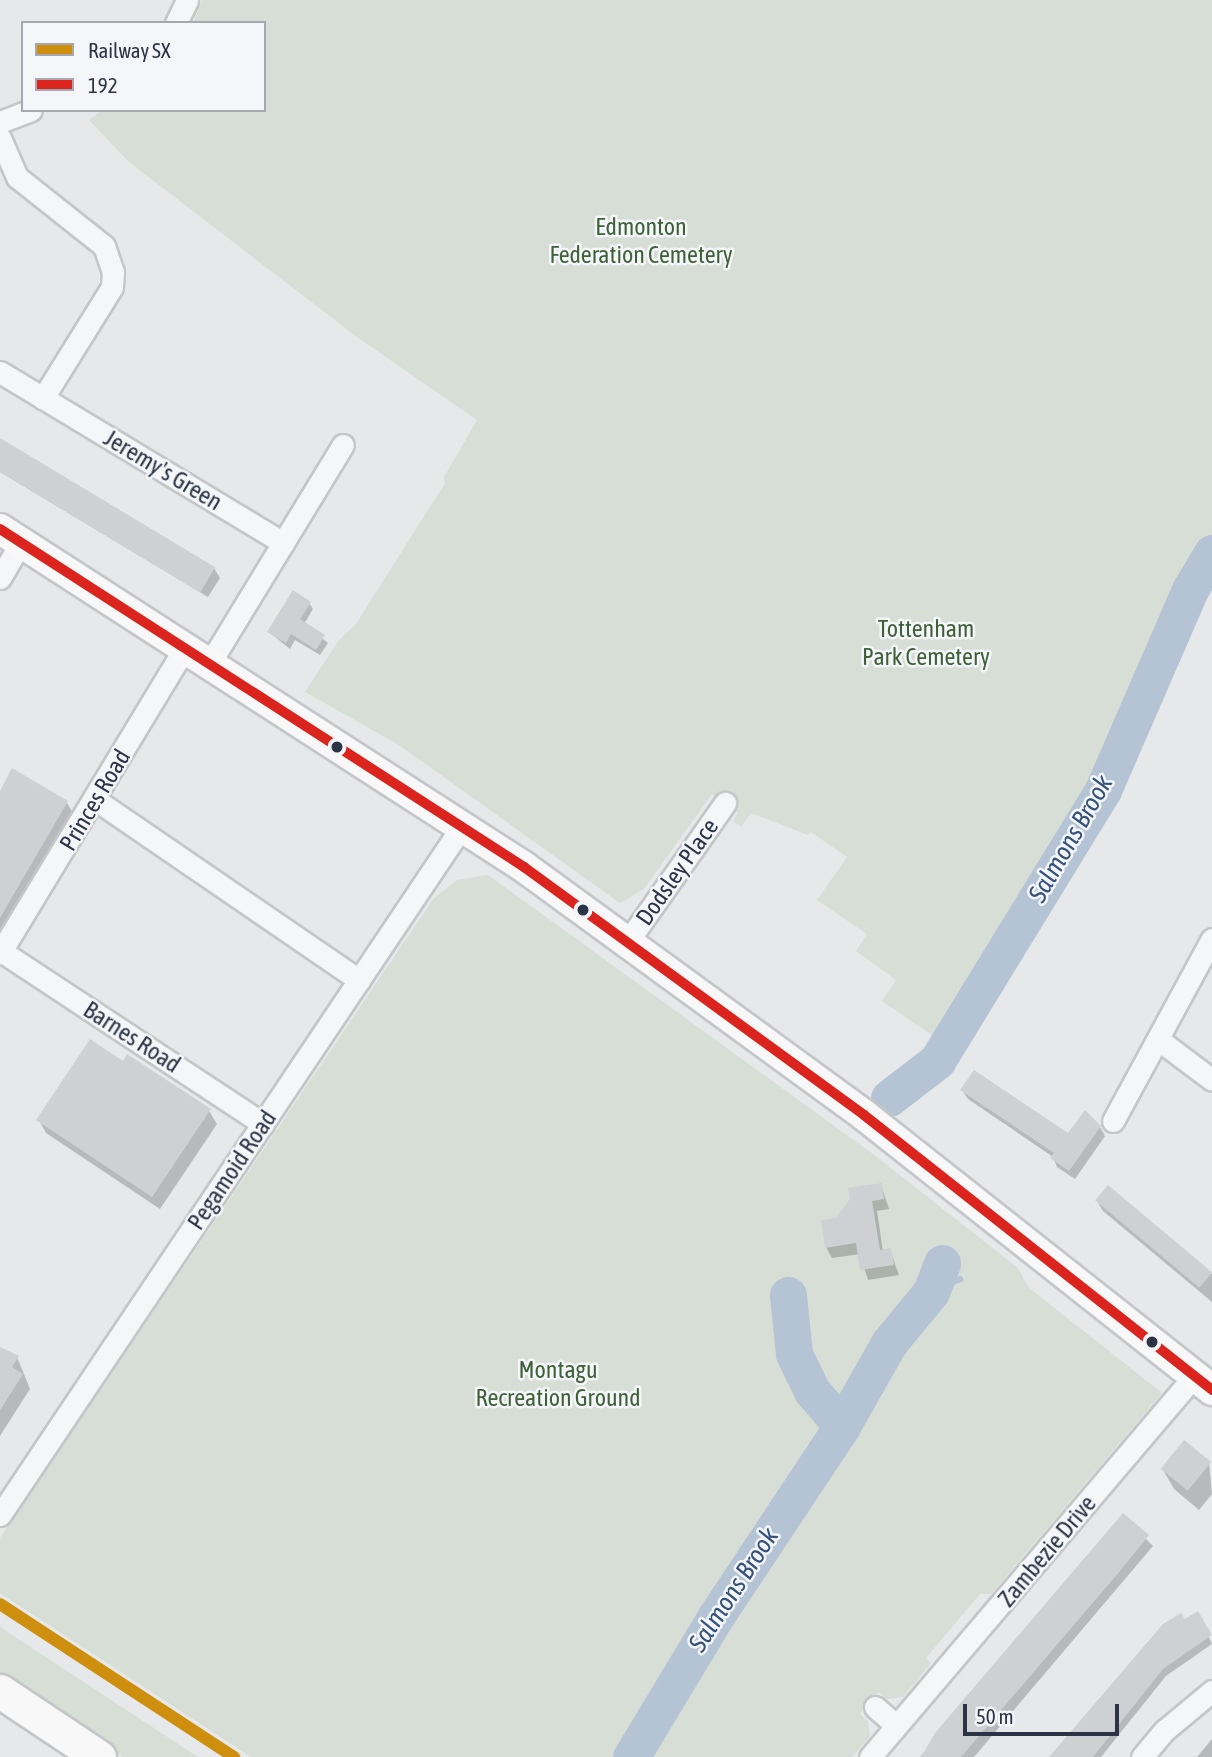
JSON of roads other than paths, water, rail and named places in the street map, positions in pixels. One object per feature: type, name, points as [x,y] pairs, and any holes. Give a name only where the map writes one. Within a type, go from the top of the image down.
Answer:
[{"type":"main road","points":[[11,536],[199,653],[463,825],[628,941],[864,1115],[1203,1382]]},
{"type":"main road","points":[[0,1691],[99,1757]]},
{"type":"street","points":[[177,21],[187,0]]},
{"type":"street","points":[[0,122],[26,112]]},
{"type":"street","points":[[0,138],[17,177],[104,246],[113,272],[111,287],[43,398]]},
{"type":"street","name":"Jeremy's Green","points":[[0,372],[283,543]]},
{"type":"street","points":[[199,653],[283,543],[343,445]]},
{"type":"street","points":[[0,578],[11,536]]},
{"type":"street","name":"Princes Road","points":[[1,952],[96,800],[199,653]]},
{"type":"street","points":[[96,800],[359,980]]},
{"type":"street","name":"Dodsley Place","points":[[628,941],[725,803]]},
{"type":"street","name":"Pegamoid Road","points":[[0,1515],[463,825]]},
{"type":"street","points":[[1113,1121],[1212,939]]},
{"type":"street","name":"Barnes Road","points":[[1,952],[263,1124]]},
{"type":"street","points":[[1159,1040],[1212,1080]]},
{"type":"street","name":"Zambezie Drive","points":[[870,1757],[1203,1382]]},
{"type":"street","points":[[1142,1757],[1164,1730],[1212,1691]]},
{"type":"street","points":[[875,1707],[896,1726]]},
{"type":"waterway","name":"Salmons Brook","points":[[889,1098],[937,1061],[1103,790],[1191,588],[1212,553]]},
{"type":"waterway","name":"Salmons Brook","points":[[631,1757],[716,1616],[842,1426],[889,1343],[931,1292],[942,1263]]},
{"type":"waterway","points":[[931,1292],[960,1279]]},
{"type":"waterway","name":"Salmons Brook","points":[[788,1295],[794,1354],[812,1391],[842,1426]]},
{"type":"rail line","name":"SX","points":[[0,1604],[234,1757]]},
{"type":"park label","name":"Edmonton Federation Cemetery","points":[[641,241]]},
{"type":"park label","name":"Tottenham Park Cemetery","points":[[926,643]]},
{"type":"park label","name":"Montagu Recreation Ground","points":[[558,1384]]}]
